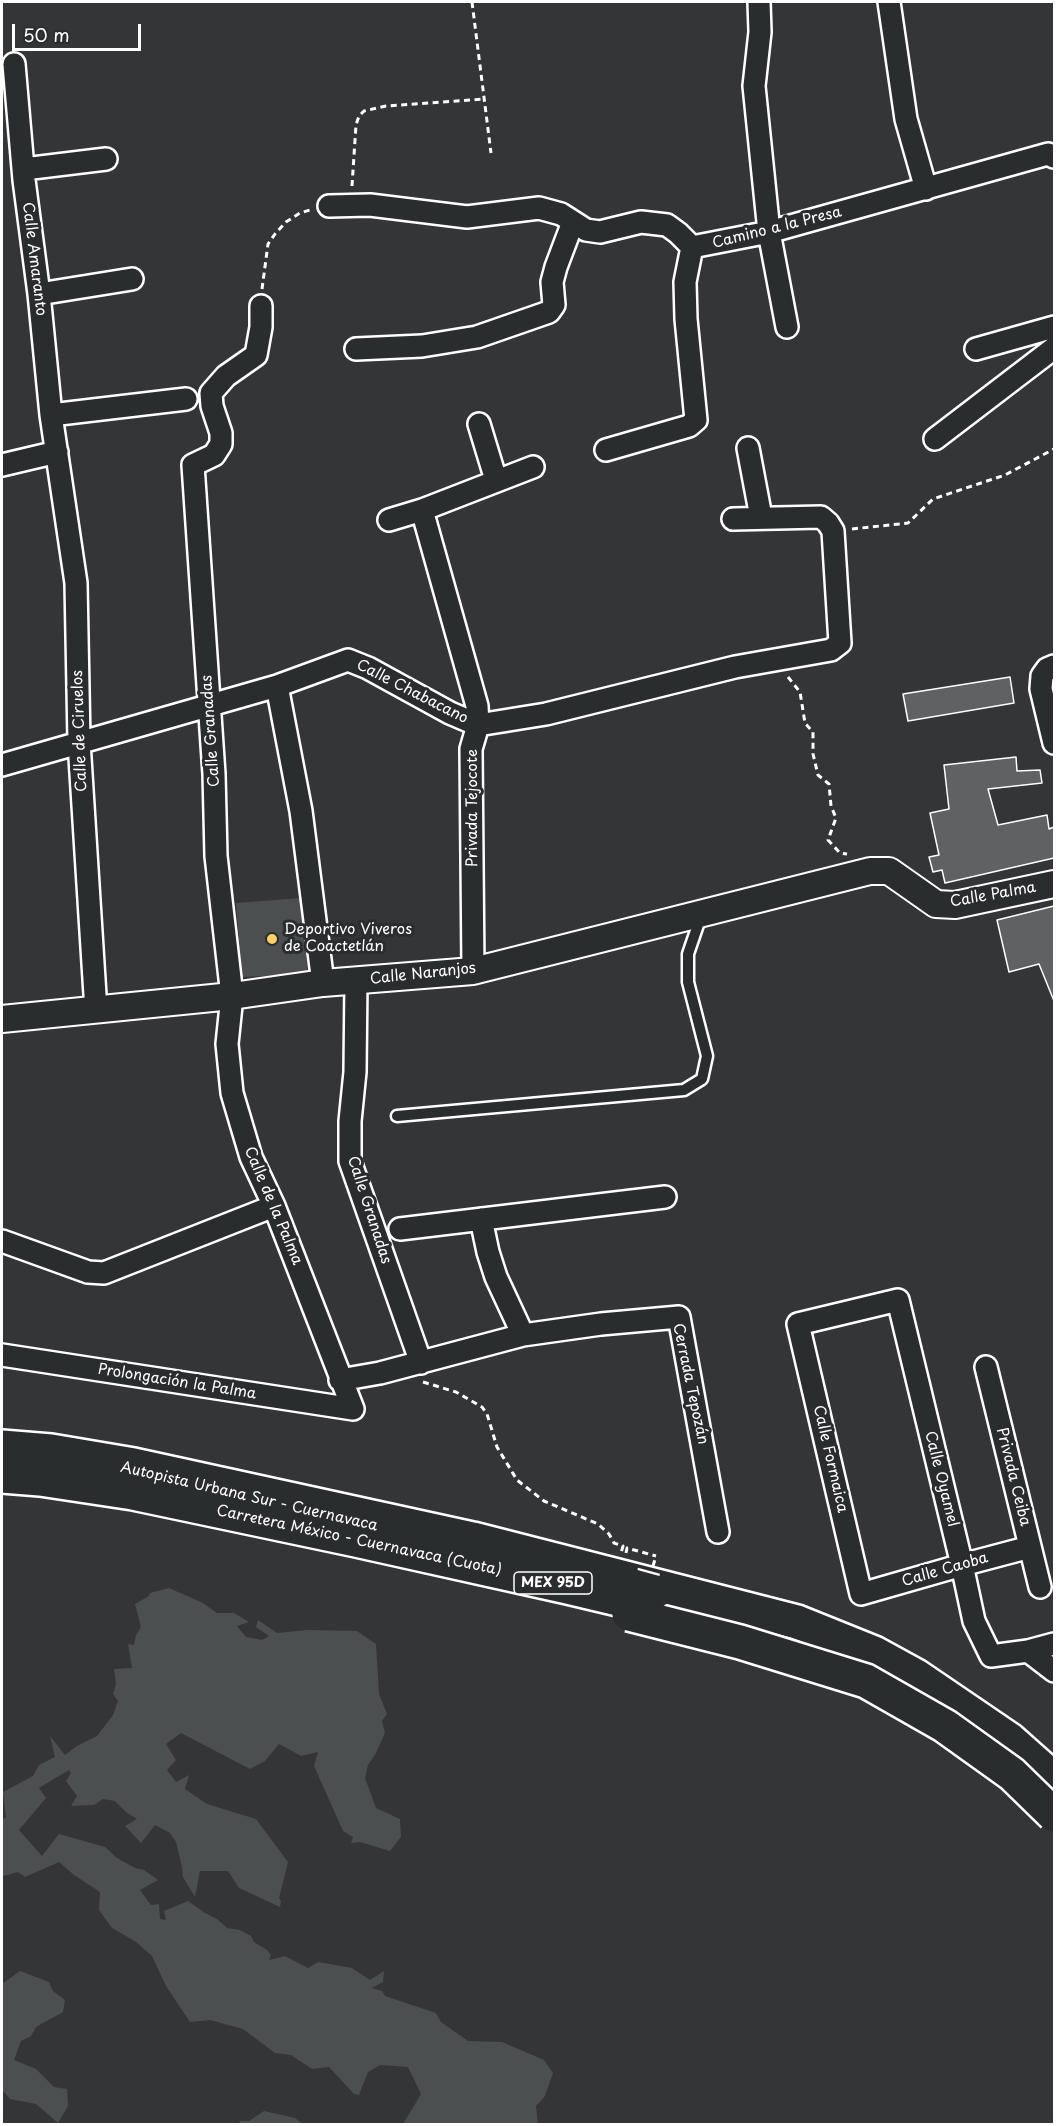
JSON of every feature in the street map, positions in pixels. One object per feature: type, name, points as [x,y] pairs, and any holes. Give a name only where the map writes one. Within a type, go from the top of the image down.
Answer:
[{"type":"highway","name":"Carretera México - Cuernavaca (Cuota)","points":[[2,1449],[51,1451],[134,1465],[473,1539],[796,1622],[874,1653],[916,1676],[1010,1740],[1054,1780]]},
{"type":"highway","name":"Carretera México - Cuernavaca (Cuota)","points":[[2,1476],[40,1479],[133,1493],[567,1587],[771,1637],[878,1680],[948,1725],[1054,1815]]},
{"type":"highway","name":"Autopista Urbana Sur - Cuernavaca","points":[[2,1480],[350,1547],[526,1588],[740,1642],[866,1681],[945,1726],[1012,1774],[1054,1815]]},
{"type":"street","points":[[759,2],[760,33],[754,86],[769,232],[787,327]]},
{"type":"street","points":[[890,2],[906,119],[926,189]]},
{"type":"street","name":"Calle Amaranto","points":[[14,64],[24,180],[57,452]]},
{"type":"street","name":"Camino a la Presa","points":[[329,206],[370,205],[467,217],[539,208],[561,214],[586,231],[600,232],[641,222],[667,225],[692,248],[769,232],[1048,154],[1054,156]]},
{"type":"street","points":[[24,169],[106,159]]},
{"type":"street","points":[[356,350],[422,346],[477,337],[549,312],[554,305],[552,282],[556,267],[573,222]]},
{"type":"street","points":[[606,450],[689,426],[696,420],[686,320],[686,282],[692,248]]},
{"type":"street","points":[[39,294],[132,279]]},
{"type":"street","name":"Calle Granadas","points":[[232,996],[216,856],[210,706],[193,465],[214,455],[221,444],[221,433],[212,406],[211,393],[226,376],[256,355],[261,327],[261,306]]},
{"type":"street","points":[[976,350],[1054,327]]},
{"type":"street","points":[[935,439],[1054,348]]},
{"type":"street","points":[[51,416],[186,399]]},
{"type":"street","points":[[479,424],[496,480]]},
{"type":"street","points":[[748,448],[761,517]]},
{"type":"street","points":[[2,465],[57,452]]},
{"type":"street","name":"Calle de Ciruelos","points":[[57,452],[76,583],[79,742],[96,1011]]},
{"type":"street","points":[[389,520],[422,510],[533,467]]},
{"type":"street","name":"Privada Tejocote","points":[[422,510],[477,706],[478,725],[471,749],[473,971]]},
{"type":"street","points":[[478,725],[546,714],[735,667],[831,650],[840,643],[833,531],[828,522],[821,517],[733,519]]},
{"type":"street","name":"Calle Chabacano","points":[[2,765],[277,686],[348,660],[478,725]]},
{"type":"street","points":[[1054,666],[1047,669],[1042,676],[1041,689],[1054,744]]},
{"type":"street","points":[[277,686],[301,811],[323,983]]},
{"type":"street","name":"Calle Palma","points":[[870,871],[889,871],[936,904],[955,904],[1054,884]]},
{"type":"street","name":"Calle Naranjos","points":[[2,1019],[232,996],[323,983],[422,977],[473,971],[870,871]]},
{"type":"street","name":"Calle Granadas","points":[[356,981],[355,1072],[350,1121],[350,1161],[421,1363]]},
{"type":"street","name":"Calle de la Palma","points":[[232,996],[227,1044],[232,1093],[251,1156],[274,1206],[353,1409]]},
{"type":"street","points":[[400,1229],[665,1197]]},
{"type":"street","points":[[2,1241],[88,1272],[104,1274],[274,1206]]},
{"type":"street","points":[[481,1219],[496,1277],[523,1335]]},
{"type":"street","name":"Calle Formaica","points":[[861,1594],[798,1324],[898,1300]]},
{"type":"street","name":"Calle Oyamel","points":[[898,1300],[974,1621],[991,1656],[1028,1651]]},
{"type":"street","name":"Cerrada Tepozán","points":[[340,1380],[421,1363],[523,1335],[601,1324],[679,1317],[718,1532]]},
{"type":"street","name":"Prolongación la Palma","points":[[2,1355],[353,1409]]},
{"type":"street","name":"Privada Ceiba","points":[[986,1367],[1040,1587]]},
{"type":"street","name":"Calle Caoba","points":[[861,1594],[1030,1547]]},
{"type":"street","points":[[1028,1651],[1054,1644]]},
{"type":"street","points":[[1028,1651],[1054,1671]]},
{"type":"lane","points":[[397,1116],[684,1090],[702,1079],[708,1056],[688,982],[688,954],[702,913]]},
{"type":"path","points":[[472,2],[491,153]]},
{"type":"path","points":[[351,206],[356,125],[364,111],[386,106],[484,99]]},
{"type":"path","points":[[261,306],[268,244],[275,234],[300,213],[329,206]]},
{"type":"path","points":[[833,531],[908,523],[933,499],[1005,476],[1054,449]]},
{"type":"path","points":[[771,662],[792,681],[800,692],[805,723],[813,732],[813,754],[818,775],[829,784],[831,806],[836,818],[828,840],[840,853],[861,856],[870,871]]},
{"type":"path","points":[[380,1373],[437,1385],[473,1401],[487,1414],[496,1447],[517,1480],[544,1501],[598,1524],[609,1534],[614,1543],[623,1546],[623,1557],[627,1548],[656,1556]]},
{"type":"shaded area","name":"Deportivo Viveros de Coactetlán","points":[[301,898],[308,974],[242,977],[236,903]]},
{"type":"shaded area","points":[[169,1588],[203,1603],[217,1613],[234,1613],[249,1622],[237,1626],[246,1637],[262,1640],[269,1636],[256,1627],[258,1620],[277,1633],[307,1630],[357,1631],[376,1644],[379,1694],[387,1714],[382,1721],[385,1733],[368,1765],[365,1778],[376,1808],[400,1819],[401,1837],[390,1851],[360,1842],[351,1843],[353,1837],[343,1831],[314,1766],[318,1752],[301,1756],[279,1744],[265,1761],[250,1769],[181,1733],[166,1744],[176,1760],[167,1770],[176,1782],[189,1775],[185,1789],[207,1804],[256,1819],[288,1862],[279,1898],[280,1907],[239,1888],[228,1871],[200,1871],[195,1897],[183,1877],[176,1842],[170,1833],[155,1825],[141,1843],[125,1826],[137,1819],[115,1801],[103,1799],[94,1805],[71,1806],[77,1796],[66,1781],[71,1773],[69,1770],[39,1788],[46,1798],[19,1830],[42,1856],[59,1834],[105,1847],[117,1858],[135,1868],[144,1870],[158,1880],[140,1890],[151,1905],[159,1904],[160,1919],[166,1920],[164,1911],[188,1901],[227,1928],[240,1930],[251,1936],[254,1942],[271,1955],[269,1960],[285,1956],[308,1968],[318,1962],[352,1968],[370,1980],[384,1971],[383,1982],[372,1988],[382,1991],[385,1996],[436,2013],[441,2022],[468,2041],[502,2042],[544,2060],[553,2073],[545,2096],[536,2106],[538,2124],[403,2124],[421,2094],[408,2067],[380,2065],[368,2072],[359,2095],[354,2094],[329,2067],[312,2069],[291,2055],[275,2053],[243,2029],[210,2020],[190,2022],[166,1986],[152,1956],[136,1942],[112,1928],[99,1910],[100,1892],[59,1862],[25,1877],[18,1872],[4,1876],[2,1873],[2,1820],[6,1817],[3,1792],[33,1776],[39,1765],[55,1757],[50,1736],[65,1755],[97,1736],[113,1715],[118,1701],[113,1694],[116,1684],[114,1669],[132,1668],[128,1644],[134,1645],[141,1627],[135,1604],[149,1596],[150,1593]]},
{"type":"shaded area","points":[[20,1971],[49,1982],[53,1991],[65,2000],[63,2012],[36,2027],[31,2036],[21,2041],[14,2060],[36,2069],[54,2087],[67,2089],[68,2106],[58,2123],[36,2104],[10,2099],[2,2090],[2,1984]]},
{"type":"shaded area","points":[[264,2111],[295,2118],[303,2124],[239,2124],[240,2121],[249,2121]]},
{"type":"building","points":[[1010,677],[1014,703],[908,721],[903,694]]},
{"type":"building","points":[[1016,757],[1017,771],[1040,770],[1042,783],[988,789],[998,825],[1047,815],[1049,829],[1054,827],[1054,858],[945,883],[942,870],[933,872],[929,857],[939,855],[930,813],[949,809],[944,765]]},
{"type":"building","points":[[1054,906],[1054,1001],[1039,964],[1009,972],[997,920]]},
{"type":"place","name":"Deportivo Viveros de Coactetlán","points":[[272,939]]}]
